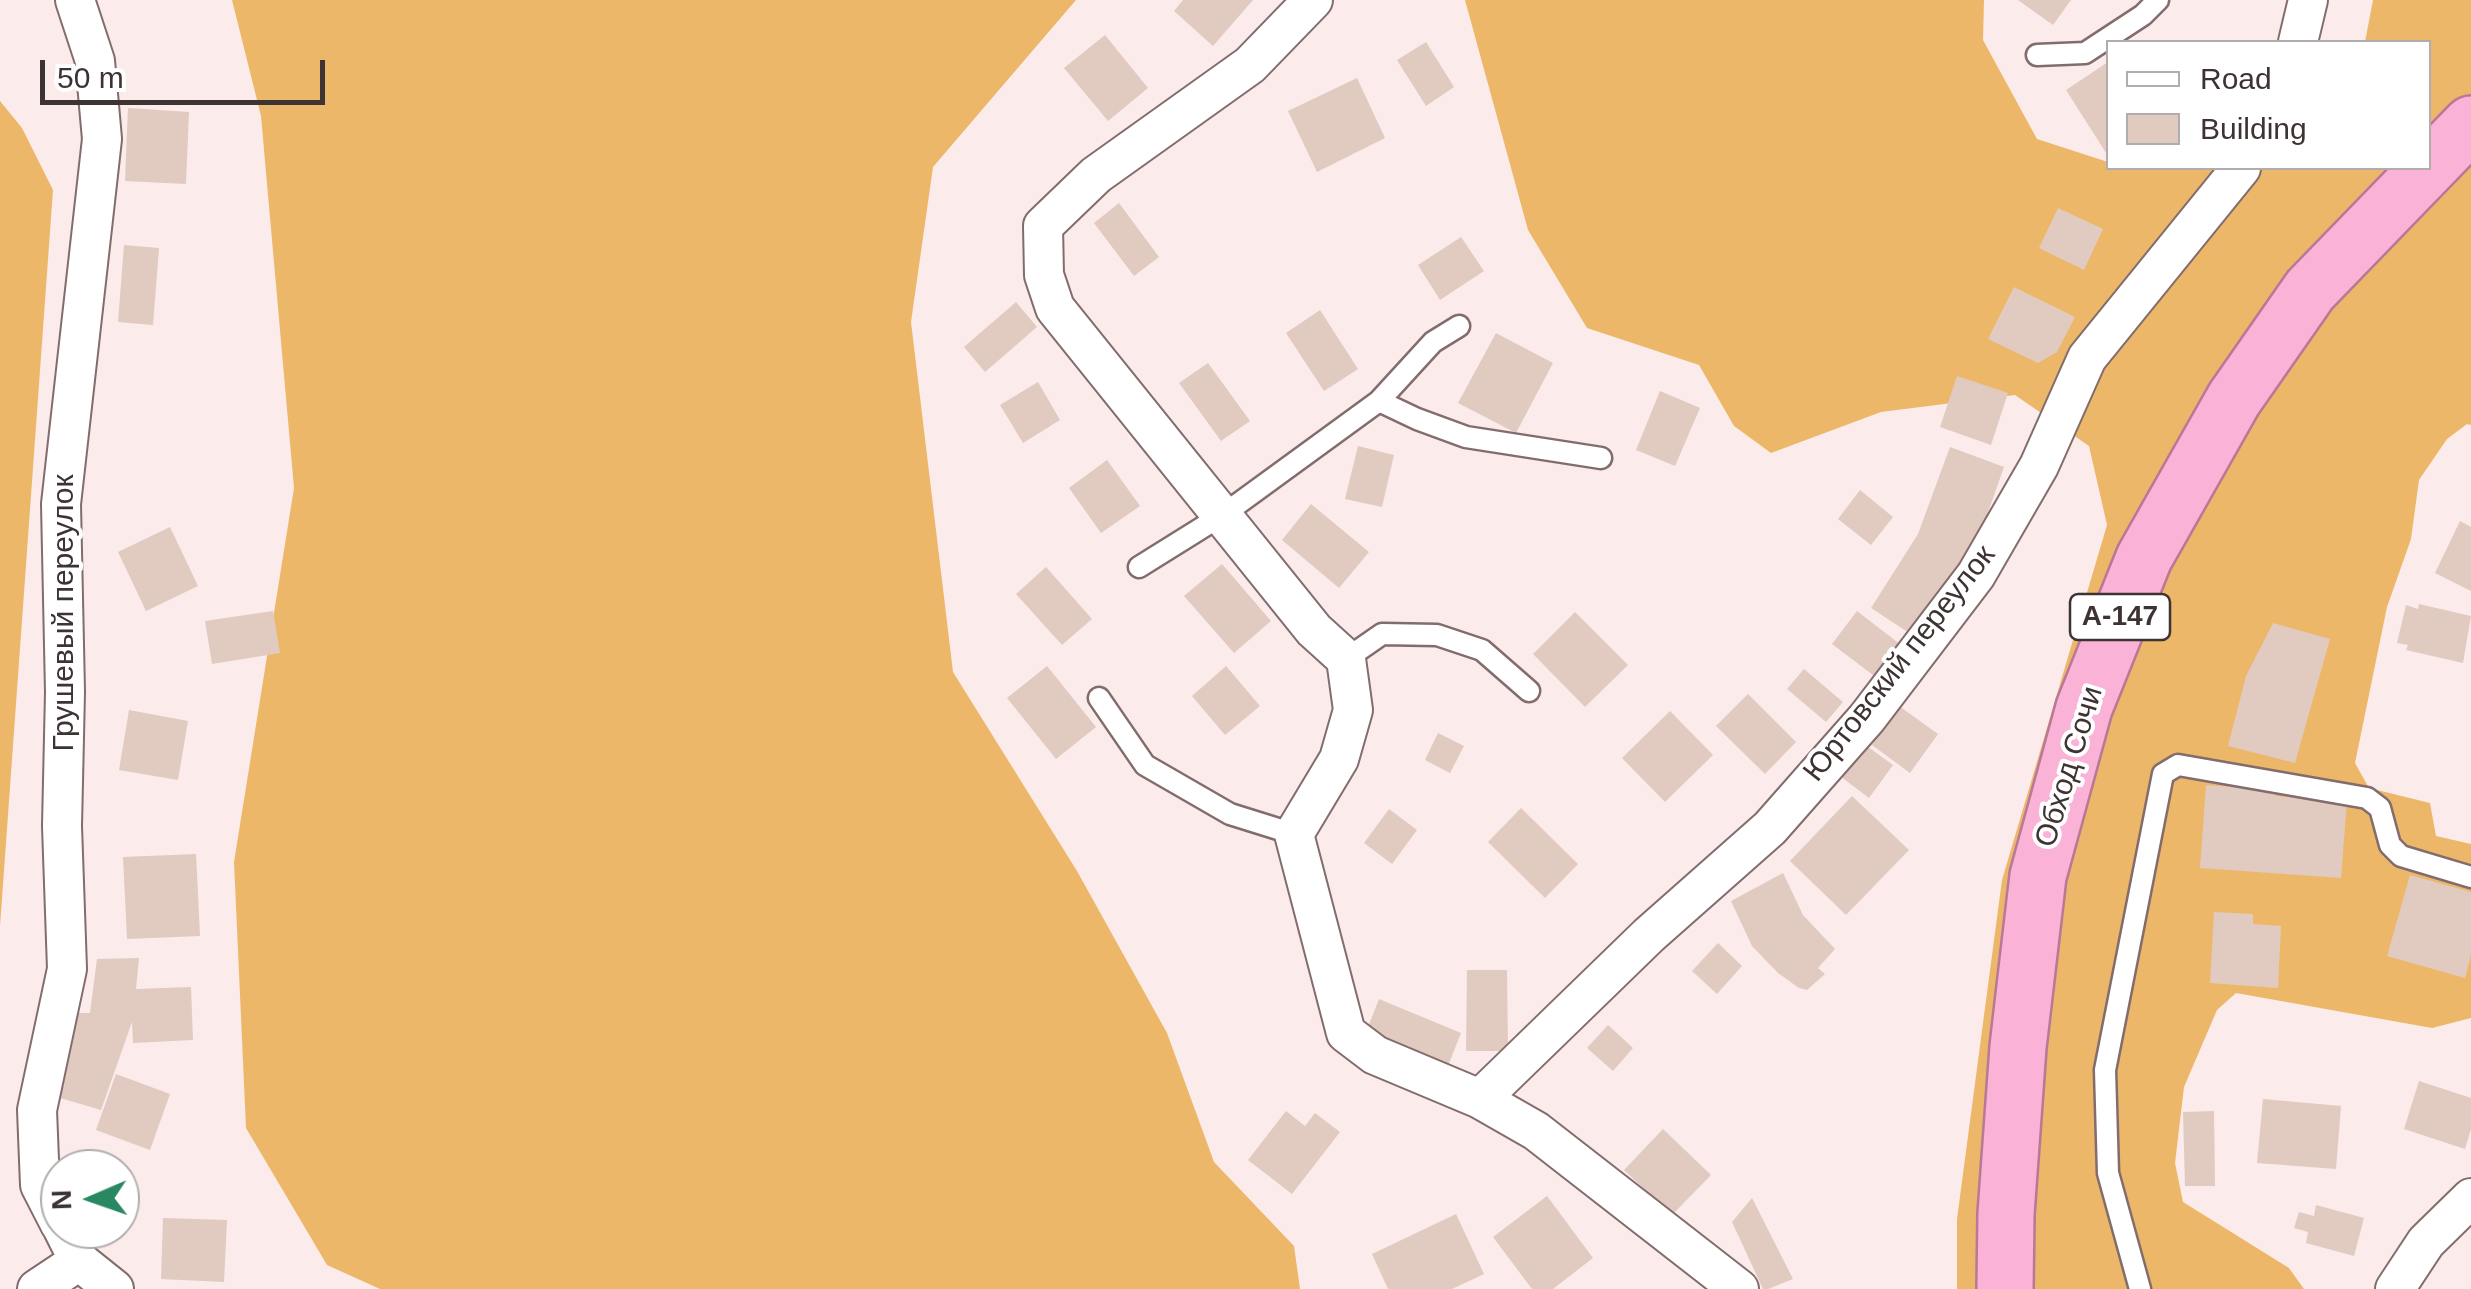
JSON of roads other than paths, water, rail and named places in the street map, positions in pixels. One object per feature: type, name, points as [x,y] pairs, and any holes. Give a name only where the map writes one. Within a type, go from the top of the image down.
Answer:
[{"type":"highway","name":"Обход Сочи","points":[[2431,165],[2471,124]]},
{"type":"highway","name":"Обход Сочи","points":[[2005,1289],[2006,1214],[2018,1047],[2038,876],[2090,691],[2144,558],[2234,399],[2310,290],[2426,170]]},
{"type":"street","name":"Грушевый переулок","points":[[40,1185],[37,1110],[68,969],[62,826],[65,692],[61,504],[102,139],[95,61],[75,0]]},
{"type":"street","points":[[1313,0],[1250,64],[1096,175],[1043,226],[1044,275],[1055,308],[1314,630],[1346,658],[1353,710],[1338,760],[1294,834],[1346,1032],[1375,1056],[1480,1099],[1536,1131],[1739,1289]]},
{"type":"street","points":[[2298,40],[2308,0]]},
{"type":"street","name":"Юртовский переулок","points":[[1480,1099],[1649,935],[1770,828],[1867,718],[1976,576],[2040,466],[2087,358],[2240,170]]},
{"type":"street","points":[[2395,1289],[2426,1242],[2471,1198]]},
{"type":"street","points":[[37,1289],[61,1249]]},
{"type":"street","name":"Грушевый переулок","points":[[77,1249],[114,1289]]},
{"type":"lane","points":[[2037,54],[2085,53],[2142,16],[2158,0]]},
{"type":"lane","points":[[1139,566],[1224,514],[1379,400],[1434,342],[1460,326]]},
{"type":"lane","points":[[1379,400],[1416,419],[1466,436],[1601,458]]},
{"type":"lane","points":[[1346,658],[1382,634],[1438,635],[1482,650],[1528,691]]},
{"type":"lane","points":[[1099,698],[1145,765],[1230,814],[1294,834]]},
{"type":"lane","points":[[2140,1289],[2108,1173],[2105,1070],[2163,774],[2178,766],[2367,798],[2380,808],[2390,845],[2401,856],[2471,876]]}]
